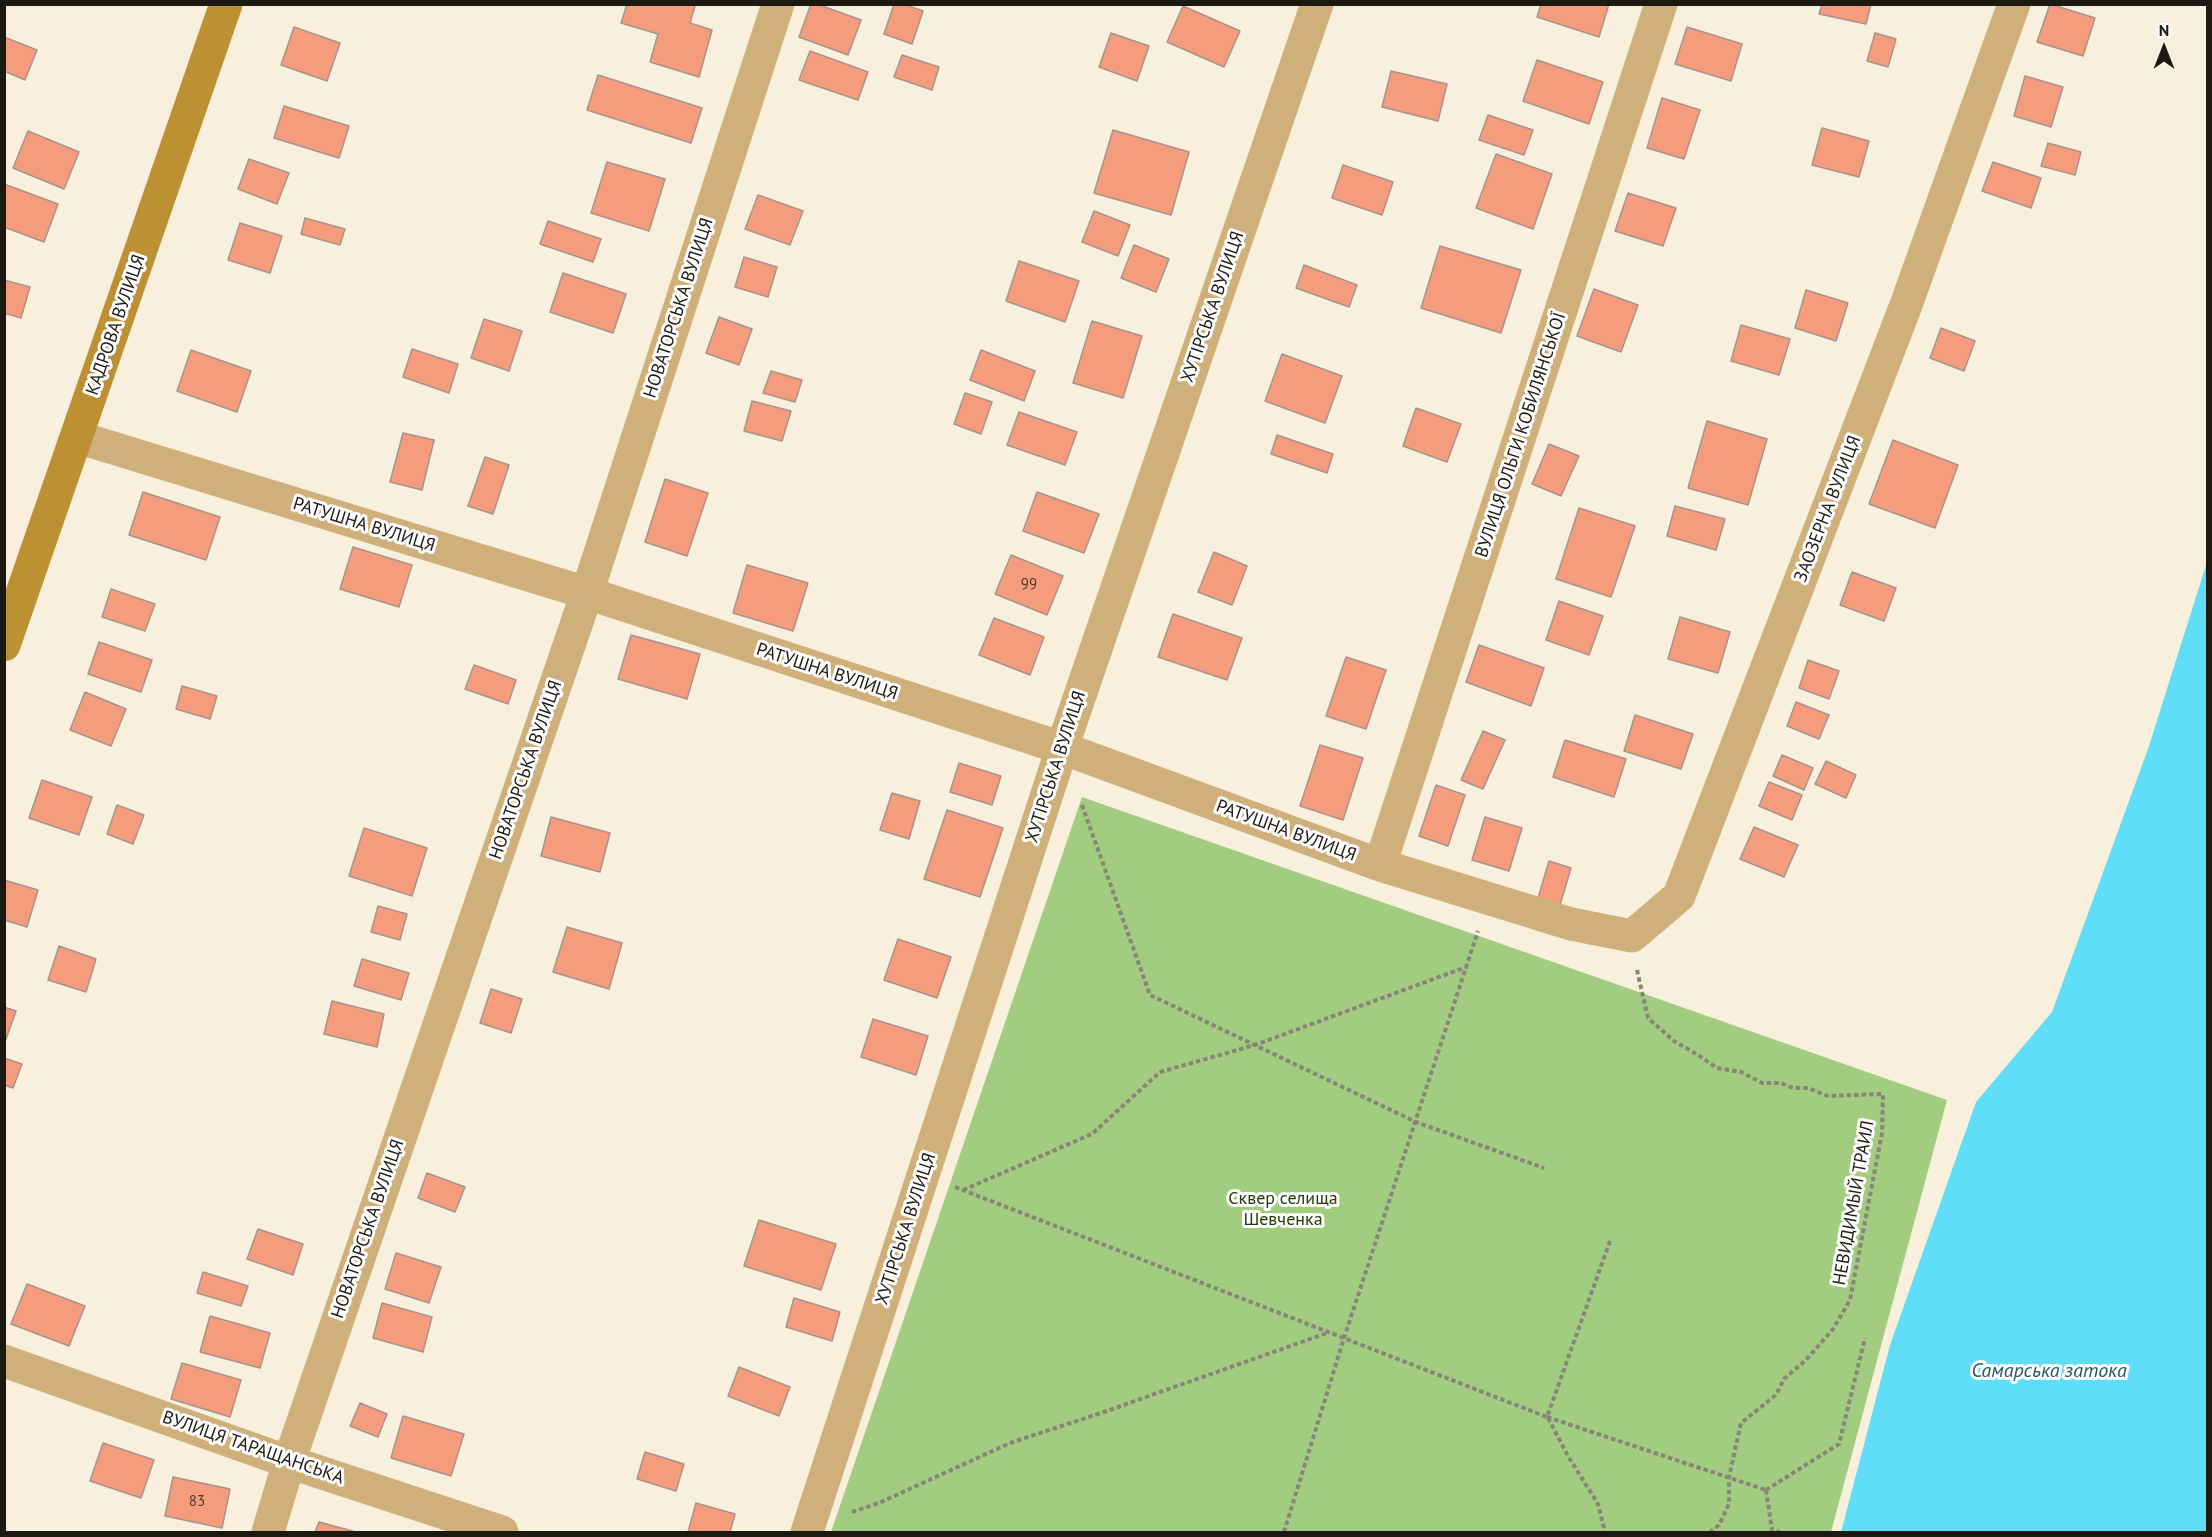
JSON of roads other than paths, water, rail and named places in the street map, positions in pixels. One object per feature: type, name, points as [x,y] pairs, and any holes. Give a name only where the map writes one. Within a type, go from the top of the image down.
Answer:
[{"type":"street","name":"КАДРОВА ВУЛИЦЯ","points":[[4,645],[226,4]]},
{"type":"street","name":"НОВАТОРСЬКА ВУЛИЦЯ","points":[[268,1533],[289,1462],[587,593],[778,4]]},
{"type":"street","name":"ХУТІРСЬКА ВУЛИЦЯ","points":[[807,1533],[1062,748],[1317,4]]},
{"type":"street","name":"ВУЛИЦЯ ОЛЬГИ КОБИЛЯНСЬКОЇ","points":[[1380,865],[1661,4]]},
{"type":"street","name":"ЗАОЗЕРНА ВУЛИЦЯ","points":[[1571,924],[1632,936],[1679,896],[1902,316],[2013,4]]},
{"type":"street","name":"РАТУШНА ВУЛИЦЯ","points":[[77,437],[587,593],[1062,748],[1380,865],[1571,924]]},
{"type":"street","name":"ВУЛИЦЯ ТАРАЩАНСЬКА","points":[[4,1361],[289,1462],[502,1533]]},
{"type":"water","name":"Самарська затока","points":[[2207,562],[2207,1532],[1841,1532],[1890,1345],[1976,1102],[2052,1012],[2148,749]]},
{"type":"park label","name":"Сквер селища Шевченка","points":[[1283,1209]]}]
